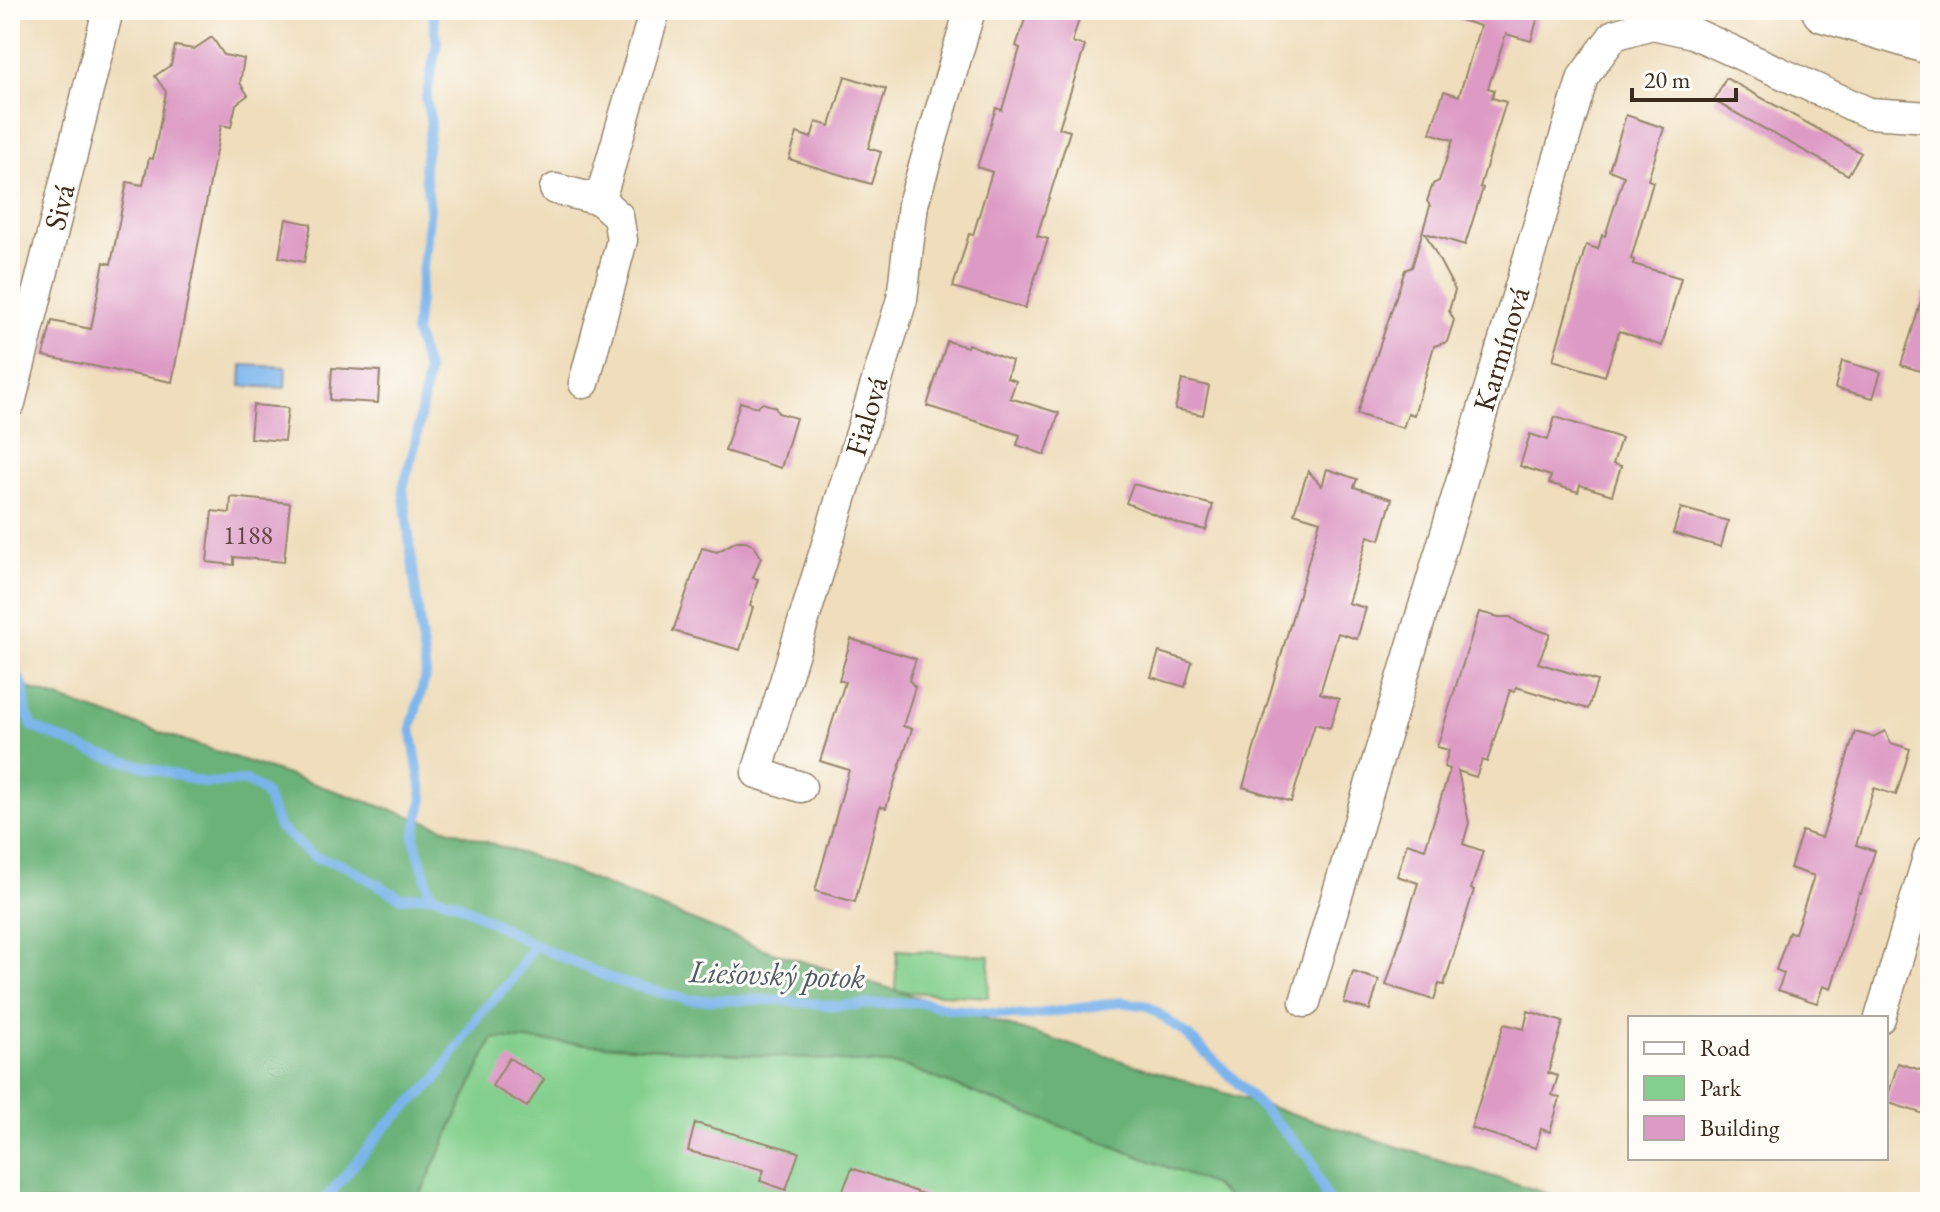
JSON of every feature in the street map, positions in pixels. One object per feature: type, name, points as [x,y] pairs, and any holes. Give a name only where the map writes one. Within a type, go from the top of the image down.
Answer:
[{"type":"street","name":"Sivá","points":[[10,403],[108,10]]},
{"type":"street","points":[[600,200],[655,10]]},
{"type":"street","name":"Fialová","points":[[801,787],[757,773],[902,299],[913,204],[970,10]]},
{"type":"street","points":[[1824,10],[1930,42]]},
{"type":"street","name":"Karmínová","points":[[1305,1002],[1583,77],[1614,35],[1652,24],[1693,33],[1869,113],[1929,111]]},
{"type":"street","points":[[555,189],[600,200],[618,216],[622,240],[584,383]]},
{"type":"street","points":[[1881,1016],[1930,851]]},
{"type":"green space","points":[[10,682],[553,864],[766,950],[1575,1202],[1232,1202],[1214,1185],[902,1065],[493,1038],[417,1202],[10,1202]]},
{"type":"green space","points":[[897,950],[990,956],[988,997],[895,991]]},
{"type":"green space","points":[[492,1038],[617,1043],[902,1065],[1214,1185],[1232,1202],[417,1202]]},
{"type":"water","points":[[242,365],[286,367],[285,388],[241,386]]},
{"type":"building","points":[[1028,10],[1082,10],[1072,42],[1085,46],[1059,128],[1070,131],[1037,236],[1048,239],[1025,308],[953,287],[992,172],[977,167],[996,108],[1002,110],[1020,48],[1016,46]]},
{"type":"building","points":[[1452,10],[1540,10],[1531,41],[1506,34],[1488,88],[1494,90],[1492,98],[1506,102],[1465,245],[1425,233],[1455,290],[1449,311],[1454,320],[1447,342],[1434,346],[1414,415],[1408,413],[1403,428],[1357,414],[1405,270],[1412,267],[1430,206],[1427,201],[1433,184],[1439,181],[1453,140],[1430,133],[1444,91],[1459,96],[1480,26],[1451,17]]},
{"type":"building","points":[[212,37],[224,55],[244,59],[240,83],[248,95],[236,104],[231,127],[221,125],[172,382],[43,356],[52,321],[91,329],[104,262],[111,264],[127,182],[143,185],[149,158],[153,159],[166,92],[155,76],[171,65],[175,46],[194,49]]},
{"type":"building","points":[[845,76],[886,89],[868,148],[881,152],[871,184],[789,159],[797,133],[811,138],[816,122],[830,126]]},
{"type":"building","points":[[1726,78],[1861,153],[1848,175],[1714,101]]},
{"type":"building","points":[[1626,115],[1664,128],[1648,180],[1653,182],[1631,259],[1634,260],[1633,264],[1681,278],[1662,346],[1619,331],[1605,376],[1553,360],[1586,245],[1598,249],[1624,176],[1609,170]]},
{"type":"building","points":[[286,219],[311,224],[304,262],[279,257]]},
{"type":"building","points":[[1924,292],[1930,293],[1930,374],[1901,365]]},
{"type":"building","points":[[947,341],[967,347],[968,344],[1012,361],[1007,378],[1016,381],[1010,398],[1059,413],[1045,455],[1017,445],[1020,435],[927,406]]},
{"type":"building","points":[[1842,361],[1881,372],[1873,398],[1835,388]]},
{"type":"building","points":[[332,368],[380,371],[378,403],[330,400]]},
{"type":"building","points":[[1182,380],[1209,386],[1203,415],[1175,409]]},
{"type":"building","points":[[740,402],[757,407],[763,403],[775,407],[778,413],[796,418],[781,468],[725,451]]},
{"type":"building","points":[[253,405],[288,408],[284,441],[250,438]]},
{"type":"building","points":[[1555,417],[1621,438],[1613,464],[1621,466],[1612,495],[1580,485],[1578,492],[1549,483],[1551,476],[1520,466],[1530,434],[1548,440]]},
{"type":"building","points":[[1327,469],[1357,479],[1354,487],[1392,499],[1380,540],[1368,536],[1348,603],[1366,608],[1357,639],[1338,633],[1320,693],[1339,699],[1330,728],[1315,724],[1291,802],[1243,787],[1320,521],[1294,513],[1308,471],[1322,486]]},
{"type":"building","points":[[1133,484],[1213,505],[1206,530],[1179,524],[1126,503]]},
{"type":"building","points":[[231,497],[290,503],[284,562],[234,557],[234,565],[207,562],[212,511],[230,513]]},
{"type":"building","points":[[1681,508],[1728,521],[1721,547],[1673,533]]},
{"type":"building","points":[[737,541],[746,541],[754,546],[761,557],[753,578],[758,579],[750,606],[753,607],[740,650],[673,631],[702,548],[717,552]]},
{"type":"building","points":[[1479,612],[1510,617],[1550,634],[1538,663],[1597,681],[1588,709],[1516,687],[1514,692],[1510,690],[1487,762],[1482,760],[1476,777],[1458,771],[1469,823],[1463,844],[1483,851],[1444,985],[1439,984],[1434,1000],[1386,985],[1418,883],[1397,876],[1407,843],[1425,849],[1450,769],[1444,767],[1449,750],[1437,747]]},
{"type":"building","points":[[851,639],[916,659],[909,680],[915,687],[903,726],[912,729],[886,808],[880,806],[855,902],[815,891],[849,770],[820,761],[845,682],[839,680]]},
{"type":"building","points":[[1159,652],[1192,662],[1185,687],[1151,677]]},
{"type":"building","points":[[1885,731],[1891,743],[1910,749],[1896,795],[1874,788],[1856,845],[1875,851],[1859,893],[1831,989],[1823,986],[1817,1003],[1778,990],[1784,973],[1776,970],[1789,932],[1795,933],[1814,876],[1790,868],[1802,831],[1822,838],[1855,732],[1873,737]]},
{"type":"building","points":[[1353,972],[1379,980],[1370,1010],[1344,1003]]},
{"type":"building","points":[[1528,1011],[1563,1022],[1548,1073],[1558,1076],[1552,1095],[1560,1098],[1550,1132],[1541,1129],[1536,1148],[1471,1128],[1504,1024],[1524,1029]]},
{"type":"building","points":[[509,1058],[544,1079],[527,1107],[492,1086]]},
{"type":"building","points":[[1898,1063],[1930,1073],[1930,1116],[1888,1103]]},
{"type":"building","points":[[695,1123],[799,1152],[786,1190],[760,1181],[764,1170],[688,1151]]},
{"type":"building","points":[[852,1168],[936,1199],[936,1202],[859,1202],[841,1195]]},
{"type":"waterway","points":[[431,895],[414,838],[423,798],[411,728],[426,674],[403,488],[415,445],[428,373],[415,332],[430,208],[424,167],[431,123],[426,99],[437,43],[432,10]]},
{"type":"waterway","name":"Liešovský potok","points":[[10,667],[14,668],[24,688],[26,711],[33,727],[89,751],[205,783],[247,781],[265,793],[279,827],[314,857],[344,865],[401,898],[431,895],[457,903],[534,945],[617,981],[689,1000],[779,1000],[836,1006],[921,1002],[952,1009],[1025,1016],[1121,1002],[1148,1006],[1185,1033],[1310,1158],[1328,1202]]},
{"type":"waterway","points":[[323,1202],[388,1124],[436,1080],[478,1016],[510,982],[534,945]]}]
